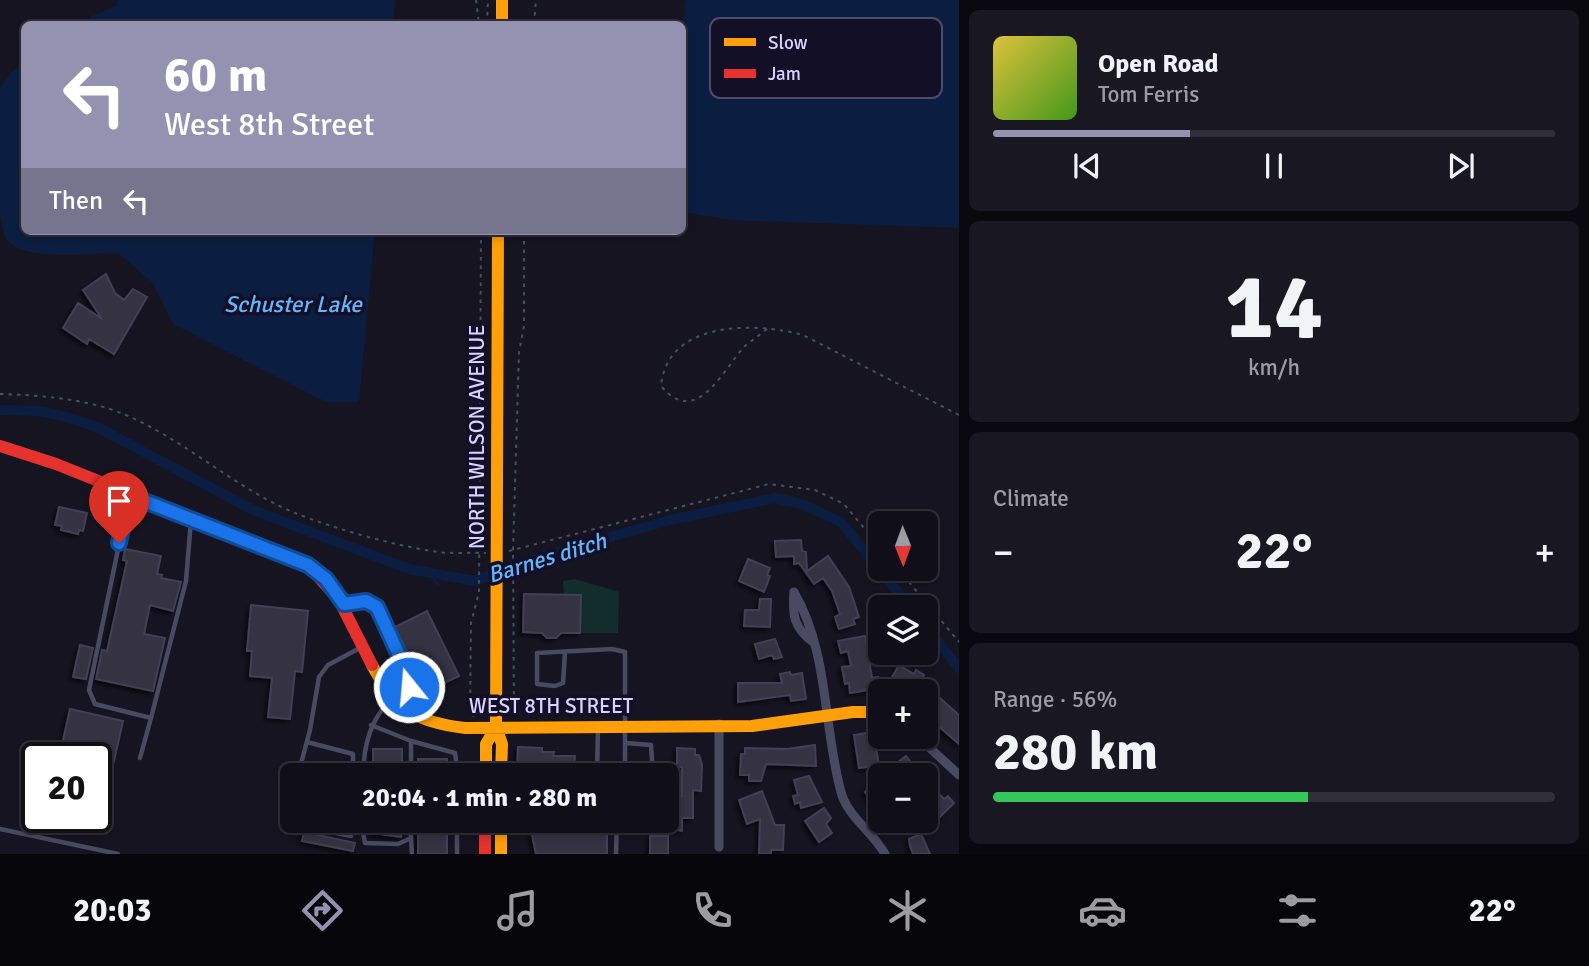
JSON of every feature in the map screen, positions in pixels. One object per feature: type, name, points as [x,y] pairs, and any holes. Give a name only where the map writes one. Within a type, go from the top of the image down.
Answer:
[{"type":"street","points":[[502,0],[502,21]]},
{"type":"street","name":"NORTH WILSON AVENUE","points":[[498,235],[496,727],[502,744],[501,763]]},
{"type":"street","name":"WEST 8TH STREET","points":[[0,446],[23,452],[308,565],[326,579],[344,604],[393,696],[406,710],[427,721],[441,725],[477,727],[770,725],[854,711],[868,712]]},
{"type":"street","points":[[814,643],[796,625],[792,612],[794,592],[807,614],[814,643],[844,800],[885,854]]},
{"type":"street","points":[[719,724],[719,847]]},
{"type":"street","name":"NORTH WILSON AVENUE","points":[[486,763],[486,744],[496,727]]},
{"type":"street","points":[[931,749],[959,775]]},
{"type":"street","points":[[485,833],[485,854]]},
{"type":"street","points":[[500,854],[501,833]]},
{"type":"lane","points":[[129,495],[89,690],[95,704],[151,718]]},
{"type":"lane","points":[[140,758],[186,581],[191,520]]},
{"type":"lane","points":[[344,604],[366,601],[377,607],[410,679],[409,687],[393,696],[372,725],[366,740],[364,763]]},
{"type":"lane","points":[[301,763],[319,677],[328,665],[364,646]]},
{"type":"lane","points":[[565,653],[563,683],[555,686],[537,684],[537,653],[612,649],[625,652],[625,763]]},
{"type":"lane","points":[[372,725],[411,741],[455,753],[456,763]]},
{"type":"lane","points":[[597,763],[598,726]]},
{"type":"lane","points":[[411,741],[411,763]]},
{"type":"lane","points":[[307,742],[353,754],[353,763]]},
{"type":"lane","points":[[626,743],[651,745],[652,763]]},
{"type":"lane","points":[[0,829],[118,854]]},
{"type":"lane","points":[[336,833],[351,836],[351,833]]},
{"type":"lane","points":[[363,833],[365,843],[398,844],[409,839]]},
{"type":"lane","points":[[409,833],[412,854]]},
{"type":"lane","points":[[457,833],[457,854]]},
{"type":"lane","points":[[616,854],[617,833]]},
{"type":"path","points":[[476,0],[479,21]]},
{"type":"path","points":[[487,21],[488,0]]},
{"type":"path","points":[[534,21],[536,0]]},
{"type":"path","points":[[477,727],[470,712],[471,623],[479,592],[481,235]]},
{"type":"path","points":[[513,589],[524,235]]},
{"type":"path","points":[[767,329],[747,345],[715,386],[700,398],[683,401],[669,396],[661,386],[663,371],[687,340],[705,332],[767,329],[803,335],[959,415]]},
{"type":"path","points":[[0,394],[42,396],[109,409],[151,428],[243,487],[296,513],[387,541],[440,552],[496,554]]},
{"type":"path","points":[[513,551],[703,498],[768,484],[815,490],[844,503],[868,532]]},
{"type":"path","points":[[908,581],[959,642]]},
{"type":"green space","points":[[575,579],[619,592],[618,633],[580,633],[581,595],[564,595],[563,581]]},
{"type":"water","points":[[118,0],[395,0],[393,21],[86,21],[116,6]]},
{"type":"water","points":[[686,0],[959,0],[959,228],[732,220],[686,212],[686,21],[683,21]]},
{"type":"water","name":"Schuster Lake","points":[[21,67],[21,235],[375,235],[359,402],[326,402],[173,324],[153,283],[118,253],[42,254],[16,247],[7,240],[0,214],[0,87],[14,69]]},
{"type":"building","points":[[106,274],[115,293],[124,300],[133,289],[147,297],[114,354],[89,339],[87,344],[63,328],[78,303],[102,319],[83,290]]},
{"type":"building","points":[[59,507],[87,513],[83,531],[79,530],[78,534],[61,530],[62,526],[55,525]]},
{"type":"building","points":[[801,540],[802,551],[806,552],[807,571],[828,556],[849,587],[859,617],[853,619],[855,624],[839,629],[835,617],[840,614],[832,591],[823,578],[814,584],[799,563],[794,564],[794,556],[776,557],[775,541]]},
{"type":"building","points":[[125,549],[161,556],[157,574],[162,575],[161,578],[181,582],[173,611],[150,605],[144,634],[165,638],[153,691],[96,679],[102,650],[107,651],[127,561],[123,560]]},
{"type":"building","points":[[748,559],[770,568],[764,592],[739,581]]},
{"type":"building","points":[[524,594],[581,595],[580,633],[561,633],[556,638],[547,638],[542,633],[523,632]]},
{"type":"building","points":[[760,599],[771,599],[770,627],[744,626],[745,610],[759,610]]},
{"type":"building","points":[[251,605],[308,611],[302,672],[295,671],[290,719],[268,717],[272,678],[250,676],[252,651],[247,651]]},
{"type":"building","points":[[427,611],[459,676],[427,691],[395,627]]},
{"type":"building","points":[[865,636],[872,678],[878,679],[868,679],[868,690],[850,693],[849,683],[845,684],[842,667],[851,666],[848,651],[841,653],[838,641]]},
{"type":"building","points":[[775,639],[782,657],[774,659],[772,655],[759,659],[755,644]]},
{"type":"building","points":[[80,645],[93,648],[86,679],[73,677]]},
{"type":"building","points":[[899,665],[914,674],[916,670],[924,675],[922,679],[891,679]]},
{"type":"building","points":[[790,672],[791,675],[802,673],[806,699],[791,701],[790,695],[738,702],[738,683],[782,683],[780,674]]},
{"type":"building","points":[[938,696],[959,715],[959,744],[938,726]]},
{"type":"building","points":[[70,709],[123,721],[112,770],[112,742],[63,742]]},
{"type":"building","points":[[868,733],[868,749],[876,749],[879,763],[868,763],[868,767],[859,768],[854,735]]},
{"type":"building","points":[[815,745],[816,766],[766,764],[761,781],[749,781],[749,775],[740,775],[741,754],[745,754],[745,748],[787,749]]},
{"type":"building","points":[[518,747],[542,748],[542,752],[554,752],[553,756],[575,756],[574,763],[517,763]]},
{"type":"building","points":[[677,748],[695,749],[695,755],[699,755],[702,765],[701,791],[693,790],[693,818],[682,818],[682,831],[679,830],[679,796],[682,796],[682,767],[677,763]]},
{"type":"building","points":[[373,749],[402,749],[402,763],[373,763]]},
{"type":"building","points":[[906,756],[912,763],[899,763]]},
{"type":"building","points":[[418,759],[447,759],[447,763],[418,763]]},
{"type":"building","points":[[809,776],[822,802],[801,808],[800,802],[795,804],[793,796],[798,795],[794,780]]},
{"type":"building","points":[[762,791],[775,825],[784,825],[783,850],[771,850],[771,854],[759,854],[760,819],[747,824],[739,800]]},
{"type":"building","points":[[938,793],[944,799],[948,796],[954,803],[940,817]]},
{"type":"building","points":[[824,808],[831,818],[826,824],[832,833],[819,842],[805,821]]},
{"type":"building","points":[[304,833],[309,833],[355,843],[353,851],[302,841]]},
{"type":"building","points":[[372,833],[401,833],[401,837]]},
{"type":"building","points":[[418,833],[447,833],[447,854],[418,854]]},
{"type":"building","points":[[607,834],[607,854],[536,854],[532,835]]},
{"type":"building","points":[[921,834],[930,854],[913,854],[909,839]]},
{"type":"building","points":[[650,836],[668,836],[668,854],[650,854]]},
{"type":"waterway","name":"Barnes ditch","points":[[0,410],[40,411],[97,427],[253,510],[409,569],[475,581],[534,559],[670,520],[775,498],[802,504],[841,522],[900,595]]},
{"type":"waterway","points":[[429,573],[439,586]]},
{"type":"waterway","name":"Barnes ditch","points":[[938,642],[959,668]]},
{"type":"traffic: slow","points":[[502,0],[502,21]]},
{"type":"traffic: slow","points":[[498,235],[496,727],[502,744],[501,763]]},
{"type":"traffic: slow","points":[[372,665],[390,693],[409,711],[433,722],[465,728],[752,726],[868,712]]},
{"type":"traffic: slow","points":[[486,763],[486,744],[496,727]]},
{"type":"traffic: slow","points":[[501,833],[501,854]]},
{"type":"traffic: jam","points":[[0,446],[56,464],[308,565],[339,600],[372,665]]},
{"type":"traffic: jam","points":[[485,833],[485,854]]},
{"type":"route","points":[[119,543],[129,495],[308,565],[331,584],[344,604],[366,601],[377,607],[410,679],[409,687]]}]
